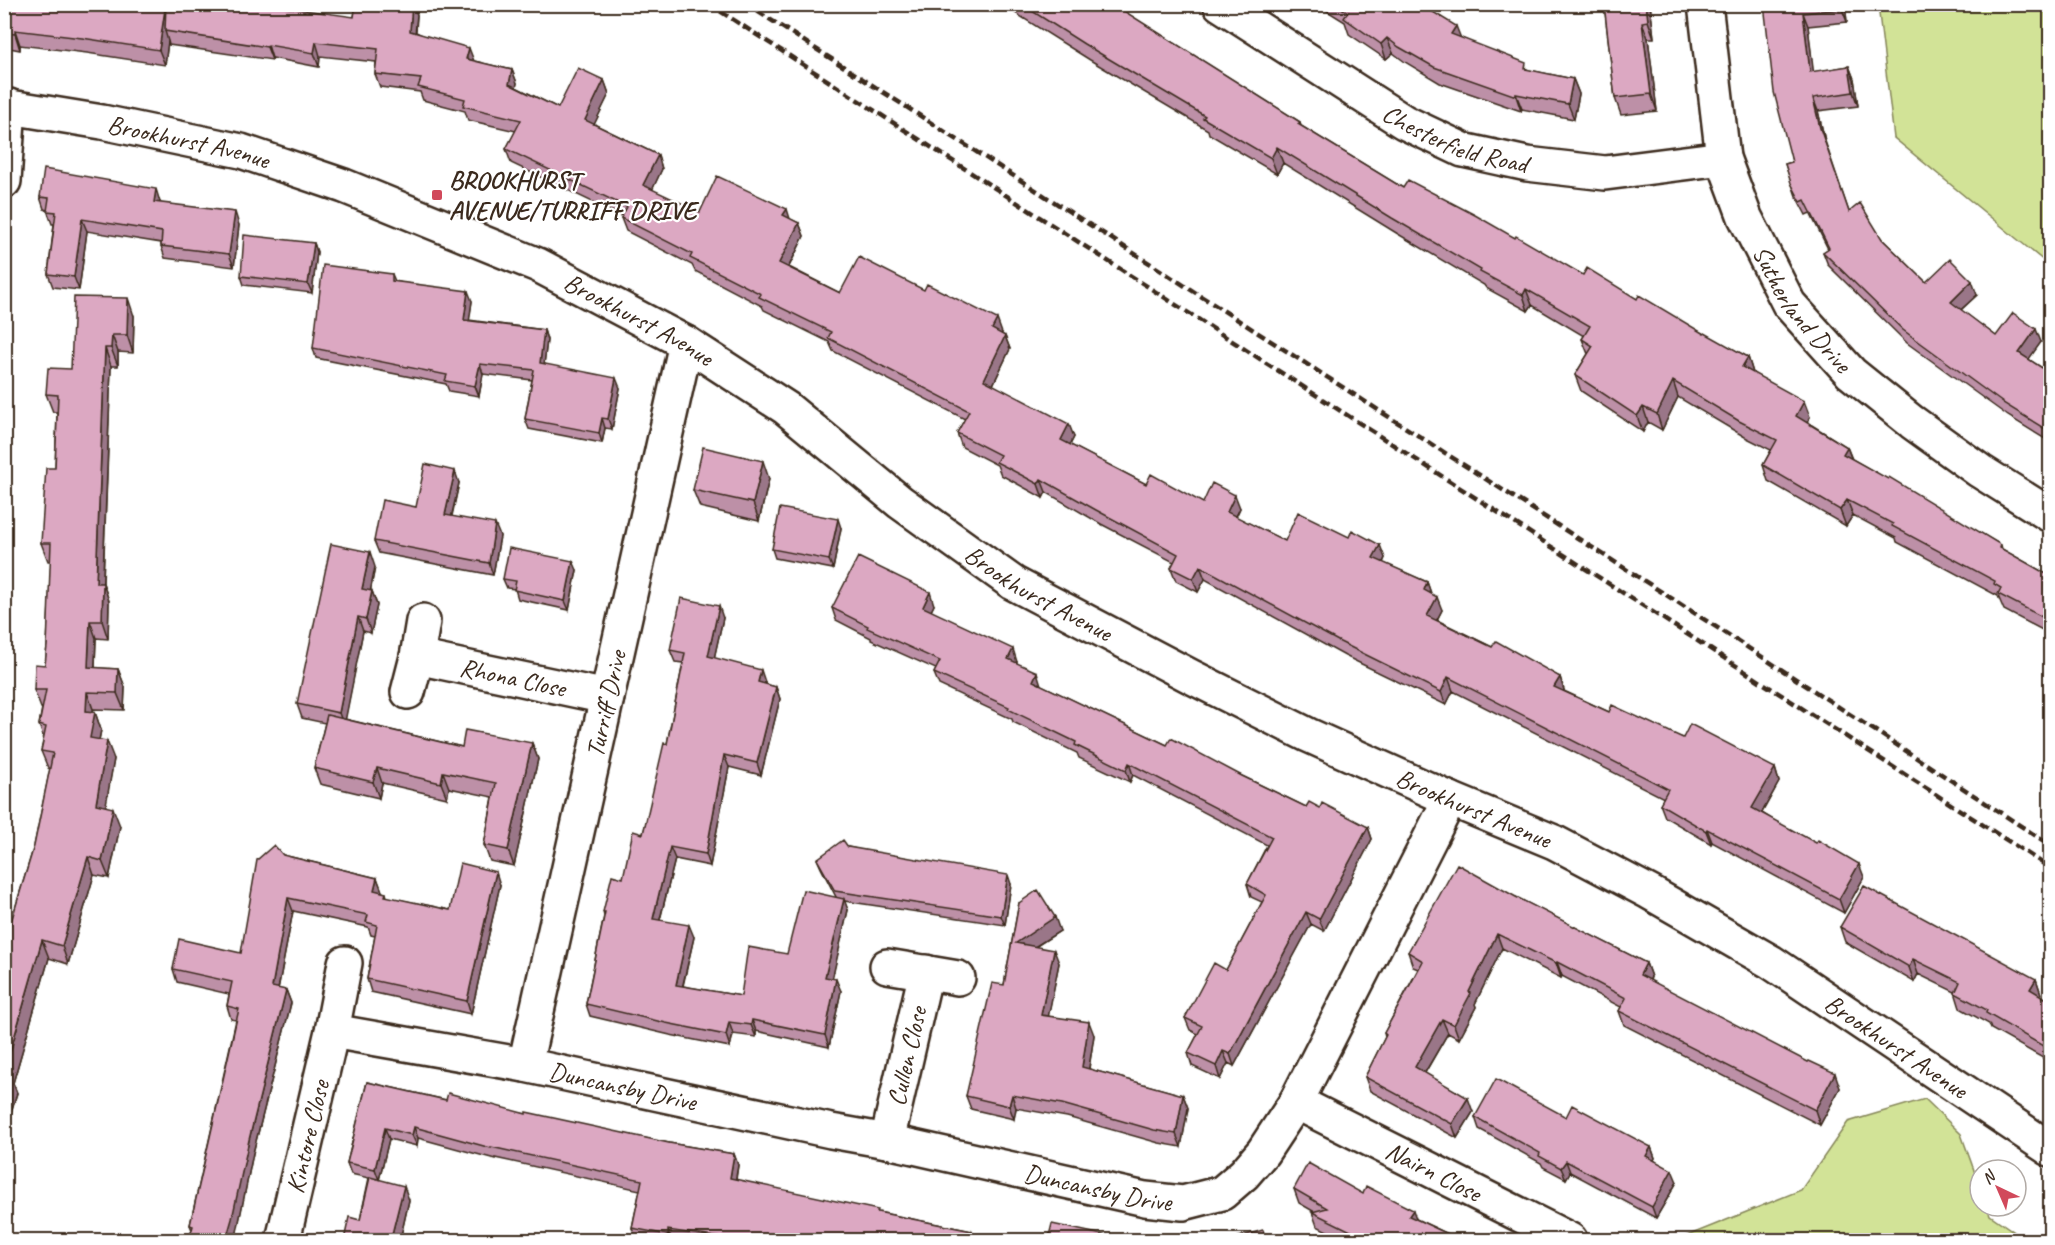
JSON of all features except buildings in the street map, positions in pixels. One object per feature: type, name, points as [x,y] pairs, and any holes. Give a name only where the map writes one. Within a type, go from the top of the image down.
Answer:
[{"type":"street","name":"Chesterfield Road","points":[[1220,4],[1404,122],[1463,150],[1527,164],[1605,173],[1723,158]]},
{"type":"street","name":"Sutherland Drive","points":[[1704,4],[1723,158],[1745,217],[1789,304],[1851,373],[1912,422],[1980,471],[2050,515]]},
{"type":"street","points":[[4,182],[7,106]]},
{"type":"street","name":"Brookhurst Avenue","points":[[7,106],[102,122],[241,151],[344,186],[538,265],[686,343],[786,408],[900,502],[1013,583],[1298,730],[1450,800],[1554,842],[1649,892],[1761,956],[2050,1149]]},
{"type":"street","name":"Turriff Drive","points":[[525,1065],[686,343]]},
{"type":"street","points":[[408,692],[423,621]]},
{"type":"street","name":"Rhona Close","points":[[417,657],[607,697]]},
{"type":"street","name":"Duncansby Drive","points":[[525,1065],[819,1129],[887,1141],[1145,1199],[1184,1203],[1222,1193],[1244,1174],[1263,1152],[1296,1102],[1450,800]]},
{"type":"street","name":"Kintore Close","points":[[284,1240],[332,1031],[345,963]]},
{"type":"street","name":"Cullen Close","points":[[886,966],[958,978]]},
{"type":"street","name":"Cullen Close","points":[[887,1141],[926,972]]},
{"type":"street","points":[[332,1031],[525,1065]]},
{"type":"street","name":"Nairn Close","points":[[1296,1102],[1570,1240]]},
{"type":"green space","points":[[1878,5],[2050,5],[2050,266],[1894,138]]},
{"type":"green space","points":[[1925,1099],[1961,1134],[1970,1158],[1968,1218],[1994,1218],[2026,1240],[1677,1240],[1801,1190],[1848,1122]]},
{"type":"railway","points":[[709,4],[2050,868]]},
{"type":"railway","points":[[746,4],[1727,634],[2050,845]]},
{"type":"place","name":"BROOKHURST AVENUE/TURRIFF DRIVE","points":[[437,195]]}]
